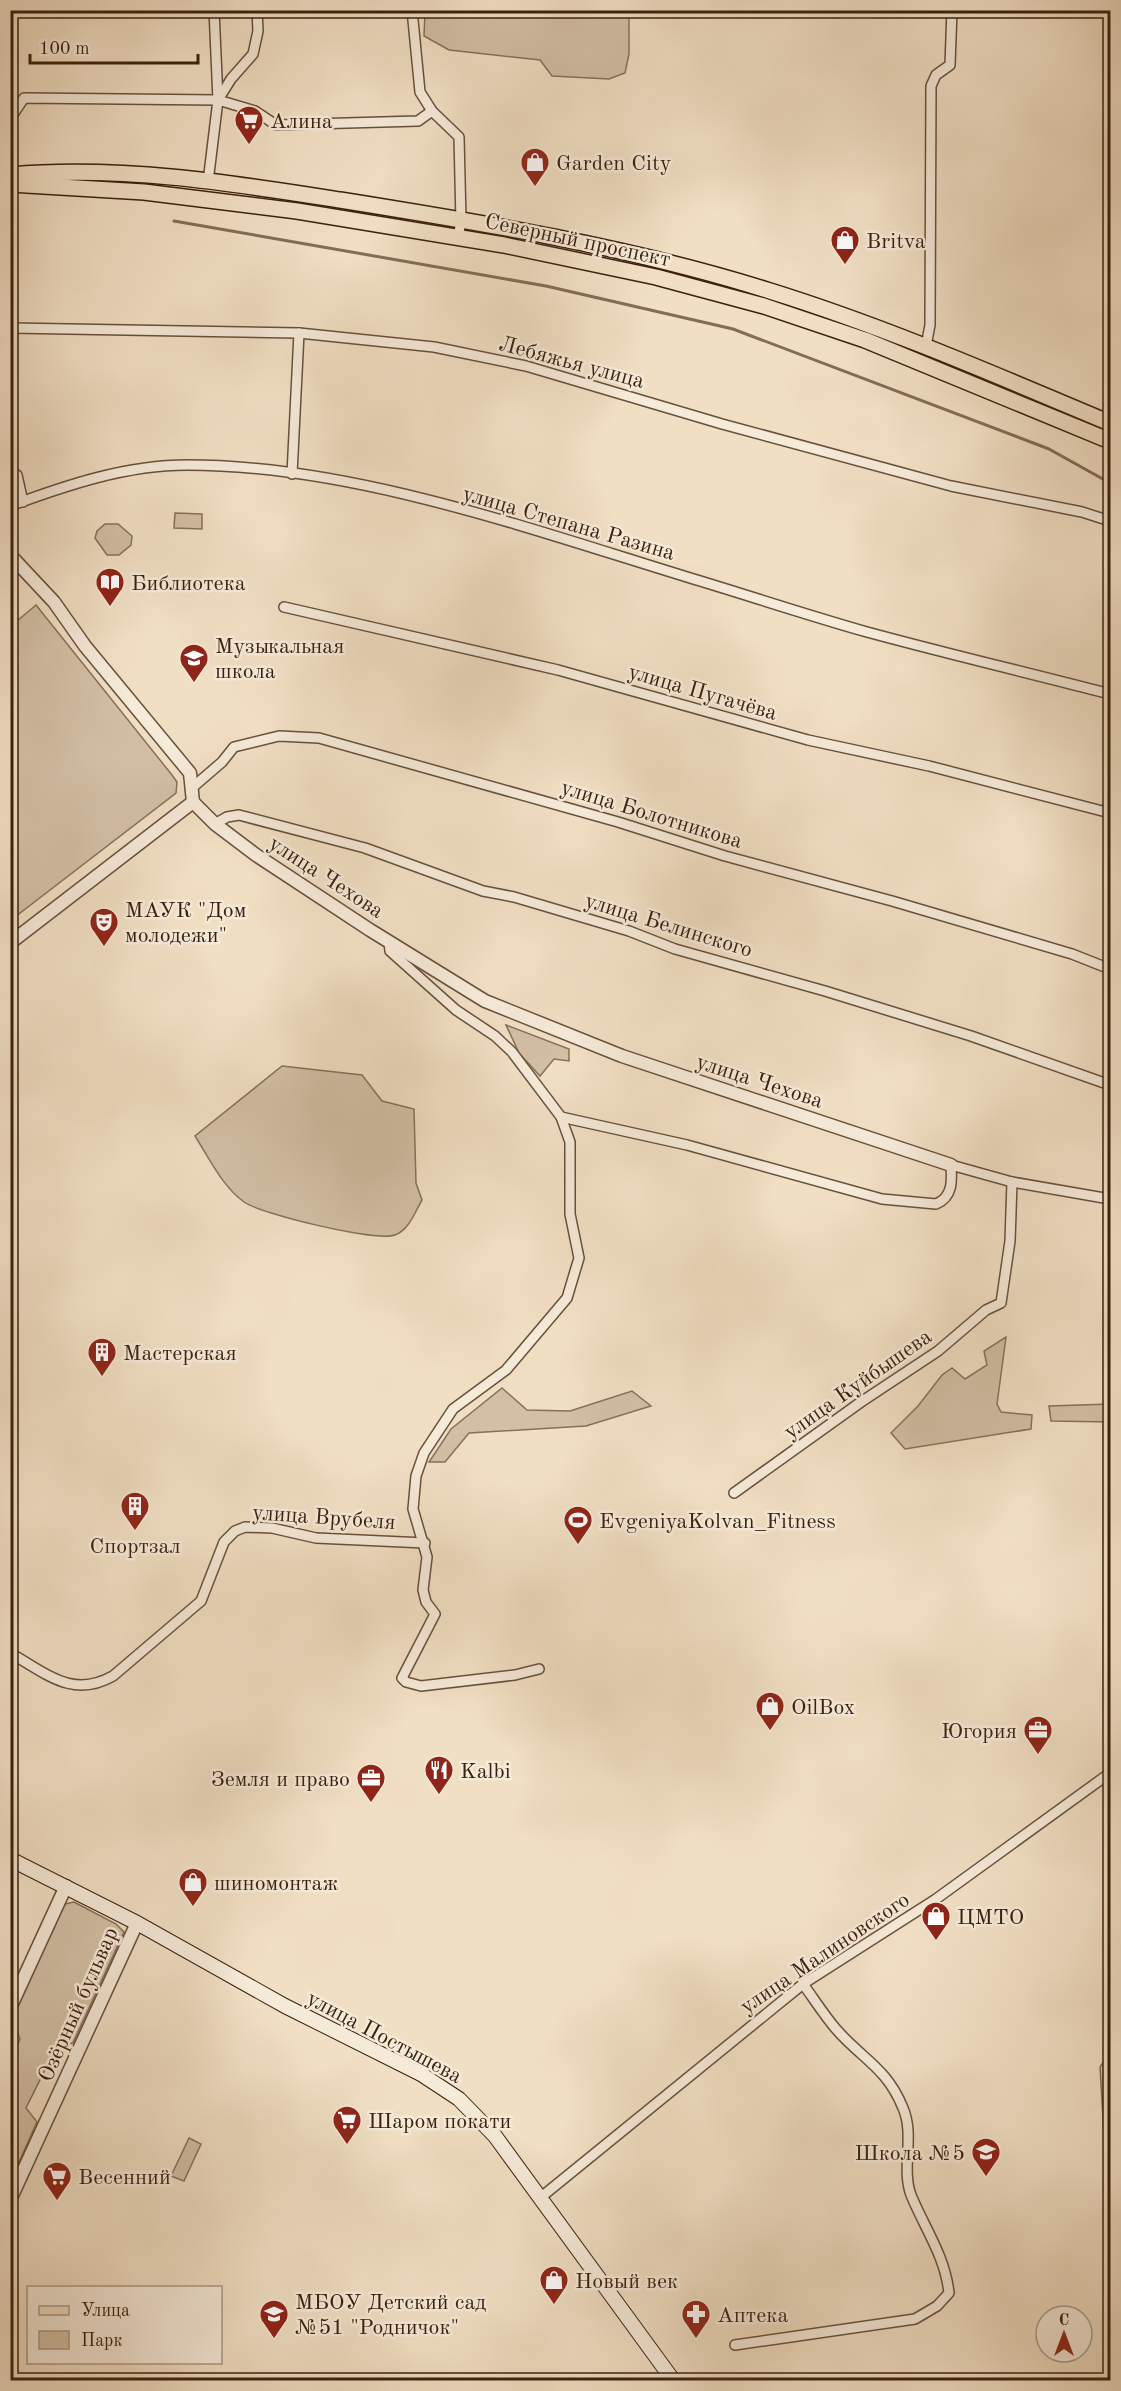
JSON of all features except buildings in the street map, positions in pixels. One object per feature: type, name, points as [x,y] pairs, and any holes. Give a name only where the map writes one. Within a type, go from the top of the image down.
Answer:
[{"type":"main road","name":"Северный проспект","points":[[10,175],[57,171],[208,182],[299,194],[461,221],[661,261],[770,290],[926,346],[1110,423]]},
{"type":"main road","name":"Северный проспект","points":[[10,184],[215,200],[458,238],[656,277],[754,303],[865,340],[1110,441]]},
{"type":"main road","points":[[656,277],[661,261]]},
{"type":"main road","name":"улица Постышева","points":[[10,1859],[137,1923],[285,2006],[442,2086],[489,2130],[673,2380]]},
{"type":"street","points":[[208,182],[218,100],[214,10]]},
{"type":"street","points":[[218,100],[231,79],[253,54],[258,31],[257,10]]},
{"type":"street","points":[[412,10],[420,92],[432,111],[459,136],[461,221],[458,238]]},
{"type":"street","points":[[926,346],[930,326],[931,86],[936,75],[951,65],[952,10]]},
{"type":"street","points":[[10,119],[24,98],[218,100],[255,111],[276,125],[418,121],[432,111]]},
{"type":"street","name":"Лебяжья улица","points":[[10,328],[299,333],[434,347],[526,366],[722,424],[951,486],[1082,512],[1110,521]]},
{"type":"street","points":[[292,474],[299,333]]},
{"type":"street","name":"улица Степана Разина","points":[[10,506],[62,487],[127,470],[205,465],[292,474],[374,488],[457,509],[868,632],[1110,694]]},
{"type":"street","points":[[17,475],[23,502]]},
{"type":"street","points":[[10,555],[54,602],[85,646],[190,773],[194,787],[193,802],[10,944]]},
{"type":"street","name":"улица Пугачёва","points":[[284,608],[558,670],[808,740],[929,766],[1110,813]]},
{"type":"street","name":"улица Болотникова","points":[[194,787],[222,762],[234,747],[279,736],[319,738],[618,822],[725,856],[892,901],[1072,954],[1110,969]]},
{"type":"street","name":"улица Чехова","points":[[193,802],[215,824],[256,855],[389,942],[485,1000],[572,1037],[951,1165]]},
{"type":"street","name":"улица Белинского","points":[[215,824],[227,817],[239,815],[365,848],[483,891],[514,897],[629,931],[675,949],[825,991],[969,1036],[1110,1085]]},
{"type":"street","points":[[389,942],[390,951],[428,986],[512,1052],[561,1118],[570,1142],[570,1214],[579,1258],[567,1298],[507,1370],[453,1408],[424,1453],[416,1476],[413,1509],[425,1543],[427,1557],[423,1590],[426,1602],[435,1614],[403,1672],[402,1678],[406,1682],[421,1686],[515,1675],[539,1669]]},
{"type":"street","points":[[561,1118],[687,1144],[882,1199],[936,1204],[945,1200],[950,1194],[951,1165],[1012,1182],[1110,1199]]},
{"type":"street","name":"улица Куйбышева","points":[[734,1493],[861,1402],[938,1351],[986,1310],[1001,1304],[1010,1240],[1012,1182]]},
{"type":"street","name":"улица Врубеля","points":[[10,1653],[61,1682],[81,1687],[100,1684],[113,1676],[201,1601],[224,1542],[235,1531],[245,1527],[272,1528],[316,1538],[425,1543]]},
{"type":"street","name":"улица Малиновского","points":[[540,2198],[803,1984],[936,1899],[1110,1773]]},
{"type":"street","points":[[10,2008],[66,1886]]},
{"type":"street","name":"Озёрный бульвар","points":[[10,2200],[137,1923]]},
{"type":"street","points":[[735,2345],[915,2319],[937,2306],[949,2293],[940,2252],[910,2193],[908,2125],[904,2110],[889,2081],[874,2063],[836,2030],[803,1984]]},
{"type":"green space","points":[[425,11],[629,11],[629,54],[625,73],[609,79],[552,76],[540,60],[449,50],[424,36]]},
{"type":"green space","points":[[175,513],[202,514],[202,529],[174,528]]},
{"type":"green space","points":[[105,524],[118,524],[132,536],[131,545],[119,555],[107,555],[95,538],[97,531]]},
{"type":"green space","points":[[36,605],[177,782],[176,793],[11,920],[11,626]]},
{"type":"green space","points":[[506,1025],[569,1049],[569,1061],[554,1059],[540,1076],[519,1053]]},
{"type":"green space","points":[[282,1066],[362,1075],[382,1101],[414,1109],[416,1183],[422,1200],[411,1220],[400,1233],[384,1236],[343,1231],[272,1213],[244,1202],[223,1180],[195,1136]]},
{"type":"green space","points":[[1006,1337],[997,1404],[1001,1412],[1032,1415],[1031,1429],[905,1449],[891,1433],[918,1406],[942,1375],[952,1368],[965,1379],[987,1365],[984,1351]]},
{"type":"green space","points":[[502,1388],[527,1410],[570,1411],[632,1391],[651,1406],[586,1426],[469,1433],[445,1462],[429,1462],[451,1429]]},
{"type":"green space","points":[[1110,1404],[1110,1422],[1051,1421],[1049,1406]]},
{"type":"green space","points":[[74,1902],[116,1924],[124,1932],[73,2043],[57,2046],[26,2108],[37,2122],[11,2180],[11,2059],[20,2039],[11,2016],[65,1904]]},
{"type":"green space","points":[[1106,2058],[1110,2058],[1110,2190],[1107,2184],[1100,2067]]},
{"type":"green space","points":[[189,2138],[201,2144],[184,2181],[171,2176]]},
{"type":"waterway","points":[[174,221],[546,286],[733,329],[1049,449],[1110,483]]},
{"type":"place","name":"Алина","points":[[249,146]]},
{"type":"place","name":"Garden City","points":[[535,188]]},
{"type":"place","name":"Britva","points":[[845,266]]},
{"type":"place","name":"Библиотека","points":[[110,608]]},
{"type":"place","name":"Музыкальная школа","points":[[194,684]]},
{"type":"place","name":"МАУК \"Дом молодежи\"","points":[[104,948]]},
{"type":"place","name":"Мастерская","points":[[102,1378]]},
{"type":"place","name":"Спортзал","points":[[135,1532]]},
{"type":"place","name":"EvgeniyaKolvan_Fitness","points":[[578,1546]]},
{"type":"place","name":"OilBox","points":[[770,1732]]},
{"type":"place","name":"Югория","points":[[1038,1756]]},
{"type":"place","name":"Kalbi","points":[[439,1796]]},
{"type":"place","name":"Земля и право","points":[[371,1804]]},
{"type":"place","name":"шиномонтаж","points":[[193,1908]]},
{"type":"place","name":"ЦМТО","points":[[936,1942]]},
{"type":"place","name":"Шаром покати","points":[[347,2146]]},
{"type":"place","name":"Школа №5","points":[[986,2178]]},
{"type":"place","name":"Весенний","points":[[57,2202]]},
{"type":"place","name":"Новый век","points":[[554,2306]]},
{"type":"place","name":"МБОУ Детский сад №51 \"Родничок\"","points":[[274,2340]]},
{"type":"place","name":"Аптека","points":[[696,2340]]}]
